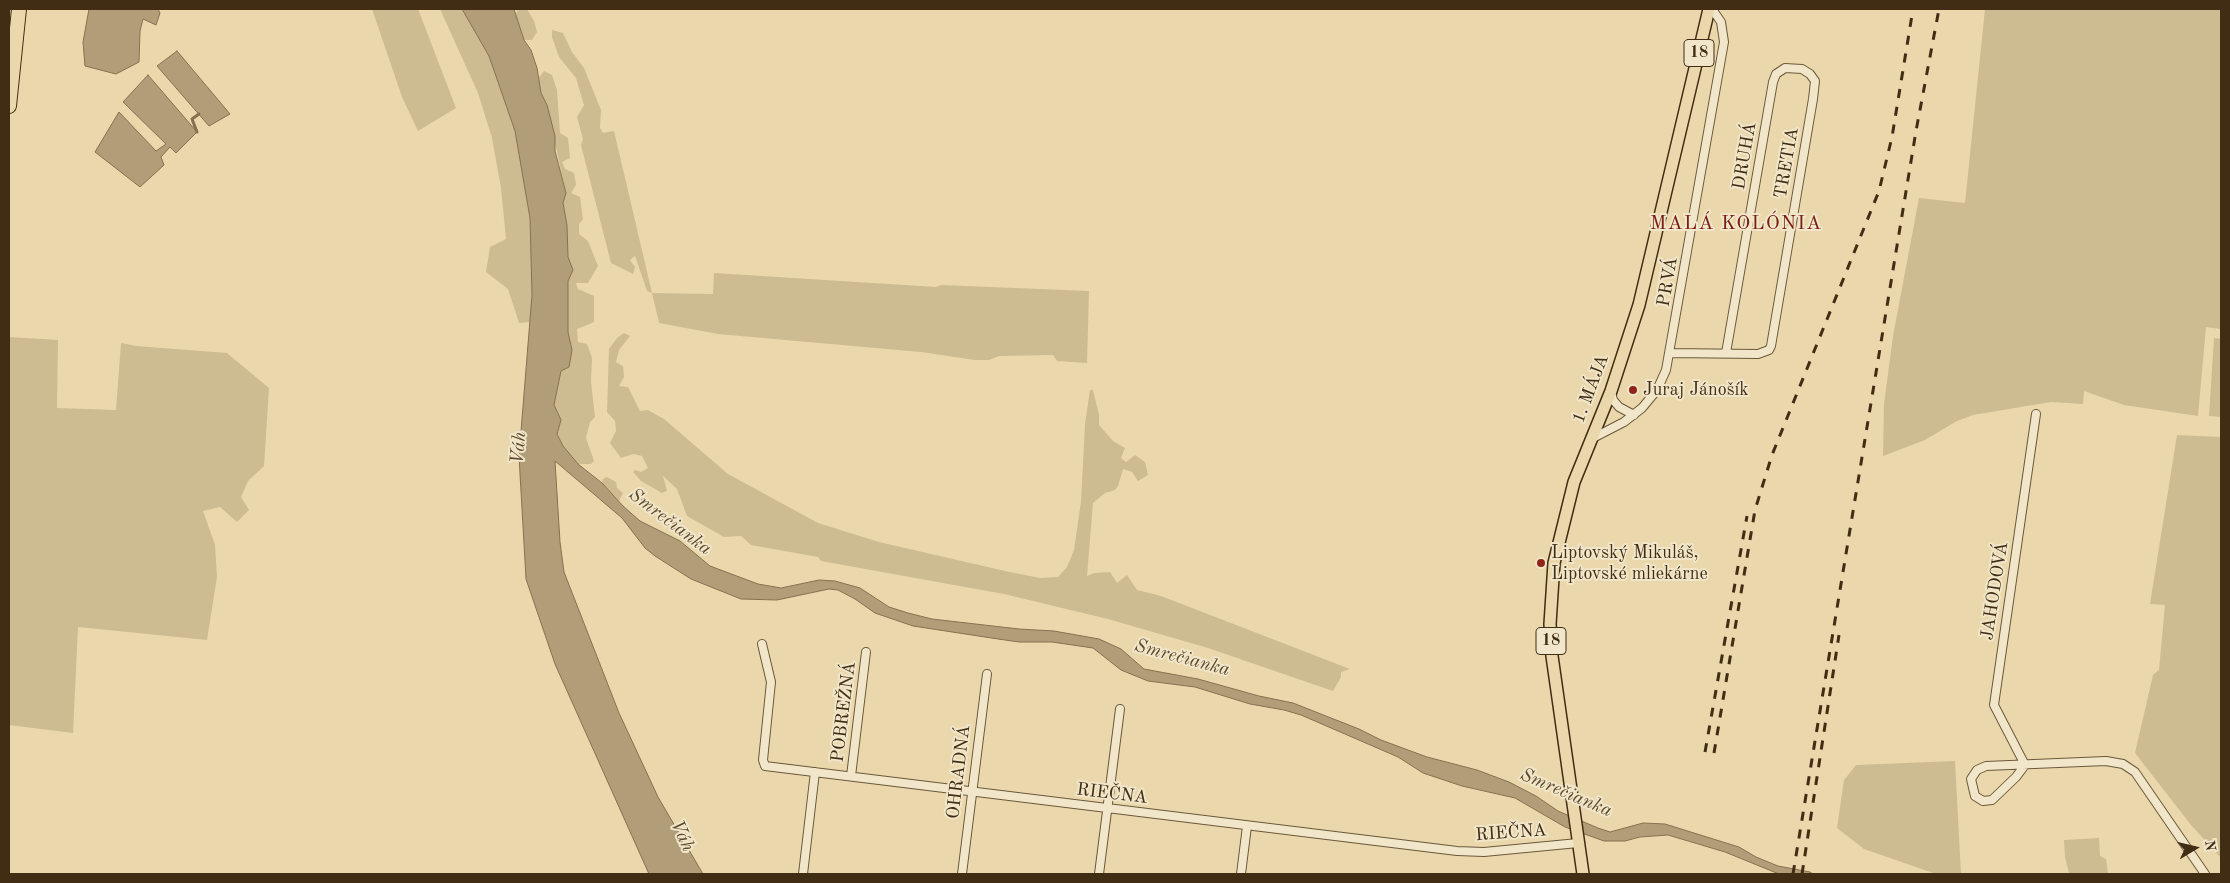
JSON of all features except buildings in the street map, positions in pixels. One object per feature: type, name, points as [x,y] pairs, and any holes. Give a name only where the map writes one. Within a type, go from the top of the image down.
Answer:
[{"type":"highway","points":[[9,106],[18,9]]},
{"type":"main road","name":"1. MÁJA","points":[[1578,841],[1552,656],[1551,594],[1554,563],[1566,508],[1611,391],[1639,305],[1711,9]]},
{"type":"main road","name":"18","points":[[1578,841],[1583,874]]},
{"type":"street","name":"PRVÁ","points":[[1591,439],[1634,415],[1648,402],[1661,384],[1670,353],[1724,42],[1721,22],[1711,9]]},
{"type":"street","name":"TRETIA","points":[[1726,352],[1758,354],[1768,350],[1814,99],[1816,81],[1802,69],[1785,68],[1776,74],[1773,82]]},
{"type":"street","name":"DRUHÁ","points":[[1726,352],[1773,82]]},
{"type":"street","points":[[1670,353],[1726,352]]},
{"type":"street","points":[[1611,391],[1613,400],[1619,407],[1623,411],[1634,415]]},
{"type":"street","name":"JAHODOVÁ","points":[[2024,765],[1994,705],[2036,414]]},
{"type":"street","name":"RIEČNA","points":[[762,644],[771,682],[763,760],[765,766],[1457,851],[1484,852],[1578,841]]},
{"type":"street","name":"POBREŽNÁ","points":[[851,776],[866,652]]},
{"type":"street","name":"OHRADNÁ","points":[[962,874],[987,674]]},
{"type":"street","points":[[1099,874],[1120,710]]},
{"type":"street","points":[[2024,765],[2016,777],[1992,800],[1983,801],[1975,796],[1972,779],[1981,767],[2106,761],[2128,766],[2135,772],[2205,874]]},
{"type":"street","name":"POBREŽNÁ","points":[[803,874],[815,772]]},
{"type":"street","points":[[1241,874],[1247,826]]},
{"type":"shaded area","points":[[89,9],[158,9],[160,13],[156,25],[143,19],[140,31],[139,62],[116,74],[85,66],[83,42]]},
{"type":"shaded area","points":[[372,9],[418,9],[456,108],[418,131],[402,97]]},
{"type":"shaded area","points":[[440,9],[462,9],[489,56],[515,131],[530,218],[532,295],[530,322],[519,323],[508,289],[486,272],[490,247],[506,239],[501,188],[492,138],[478,93]]},
{"type":"shaded area","points":[[462,9],[514,9],[524,40],[531,50],[537,68],[541,93],[547,105],[555,136],[555,151],[566,193],[563,203],[567,225],[568,257],[573,270],[568,281],[568,332],[572,350],[569,367],[561,371],[554,405],[561,420],[557,434],[563,446],[578,464],[602,483],[640,521],[680,541],[710,566],[758,584],[781,588],[819,580],[835,581],[860,588],[889,607],[932,619],[1054,631],[1099,639],[1121,649],[1144,669],[1198,679],[1259,696],[1293,703],[1427,757],[1477,770],[1509,782],[1536,796],[1558,811],[1610,832],[1643,823],[1665,824],[1739,847],[1756,857],[1778,866],[1813,874],[1779,874],[1725,852],[1668,835],[1640,837],[1625,841],[1604,841],[1565,827],[1515,798],[1462,786],[1423,773],[1398,757],[1301,715],[1250,704],[1195,687],[1148,681],[1121,670],[1093,648],[1052,642],[1019,642],[913,626],[875,613],[838,590],[829,589],[777,600],[741,599],[691,579],[655,556],[645,548],[622,518],[555,461],[560,542],[564,572],[619,713],[658,797],[703,874],[649,874],[555,664],[526,579],[519,456],[532,295],[530,218],[515,131],[489,56]]},
{"type":"shaded area","points":[[518,9],[527,9],[534,21],[537,32],[532,40],[524,40],[515,18]]},
{"type":"shaded area","points":[[1985,9],[2221,9],[2221,329],[2206,327],[2198,416],[2124,405],[2084,391],[2083,404],[2051,402],[1973,415],[1957,421],[1925,440],[1883,456],[1884,404],[1893,336],[1919,198],[1965,203]]},
{"type":"shaded area","points":[[552,30],[563,33],[572,52],[584,68],[601,110],[600,128],[603,133],[614,131],[652,293],[647,291],[635,256],[630,260],[635,267],[633,274],[611,263],[581,145],[583,139],[577,117],[584,105],[576,78],[559,57],[552,37]]},
{"type":"shaded area","points":[[177,51],[230,114],[209,126],[157,66]]},
{"type":"shaded area","points":[[544,71],[552,75],[557,90],[560,133],[568,138],[570,158],[562,162],[565,169],[574,173],[576,185],[571,193],[580,197],[583,219],[579,224],[579,234],[588,241],[598,266],[588,283],[576,283],[578,289],[594,296],[594,322],[577,329],[578,342],[587,344],[592,358],[591,382],[595,417],[590,422],[586,438],[594,461],[591,464],[578,464],[563,446],[557,433],[561,420],[554,405],[561,371],[569,367],[572,350],[568,332],[568,281],[573,270],[568,257],[567,225],[563,203],[566,193],[547,106],[537,80]]},
{"type":"shaded area","points":[[148,75],[197,132],[176,153],[170,147],[161,157],[164,165],[140,187],[95,152],[119,112],[156,151],[166,144],[123,102]]},
{"type":"shaded area","points":[[714,273],[936,287],[941,285],[1089,291],[1087,363],[1057,361],[1053,355],[999,356],[989,360],[975,360],[921,352],[718,334],[659,323],[652,293],[713,294]]},
{"type":"shaded area","points":[[624,333],[630,336],[619,350],[616,362],[623,366],[624,377],[619,386],[628,387],[640,411],[648,410],[664,419],[728,474],[818,523],[879,542],[1040,578],[1058,577],[1067,567],[1074,550],[1081,502],[1085,424],[1090,390],[1093,390],[1099,415],[1099,425],[1113,441],[1125,448],[1121,458],[1126,462],[1135,455],[1145,462],[1148,475],[1138,481],[1132,472],[1123,469],[1115,490],[1105,493],[1093,503],[1087,576],[1094,573],[1110,572],[1117,583],[1127,575],[1137,590],[1161,596],[1350,669],[1341,672],[1341,677],[1333,691],[1208,648],[1108,619],[1004,594],[821,561],[818,557],[751,545],[741,536],[724,537],[687,516],[677,489],[663,476],[667,491],[662,493],[641,481],[633,472],[635,470],[641,472],[648,468],[642,456],[633,454],[621,458],[610,443],[616,431],[615,421],[607,412],[609,349],[617,338]]},
{"type":"shaded area","points":[[9,337],[58,340],[57,408],[116,410],[121,343],[136,346],[227,353],[269,388],[264,466],[248,481],[241,497],[249,510],[237,522],[220,507],[203,511],[215,545],[217,577],[207,640],[78,627],[73,733],[9,725]]},
{"type":"shaded area","points":[[2214,338],[2221,339],[2221,417],[2209,416]]},
{"type":"shaded area","points":[[2177,435],[2221,437],[2221,858],[2191,825],[2135,753],[2153,675],[2159,670],[2165,605],[2150,604]]},
{"type":"shaded area","points":[[607,477],[616,482],[617,488],[623,493],[619,501],[602,483],[603,479]]},
{"type":"shaded area","points":[[1955,761],[1961,874],[1936,874],[1864,849],[1837,828],[1844,780],[1856,765]]},
{"type":"shaded area","points":[[2099,838],[2100,856],[2106,859],[2108,874],[2069,873],[2065,857],[2064,840]]},
{"type":"waterway","points":[[197,132],[192,119],[199,114]]},
{"type":"railway","points":[[1714,753],[1755,510],[1772,455],[1879,191],[1892,137],[1913,9]]},
{"type":"railway","points":[[1793,874],[1916,131],[1939,9]]},
{"type":"railway","points":[[1705,752],[1747,516]]},
{"type":"railway","points":[[1802,874],[1839,635]]},
{"type":"place","name":"Juraj Jánošík","points":[[1633,390]]},
{"type":"place","name":"Liptovský Mikuláš, Liptovské mliekárne","points":[[1541,563]]},
{"type":"district","name":"MALÁ KOLÓNIA","points":[[1736,224]]},
{"type":"water label","name":"Váh","points":[[519,448]]},
{"type":"water label","name":"Smrečianka","points":[[670,522]]},
{"type":"water label","name":"Smrečianka","points":[[1182,658]]},
{"type":"water label","name":"Smrečianka","points":[[1566,793]]},
{"type":"water label","name":"Váh","points":[[682,836]]}]
